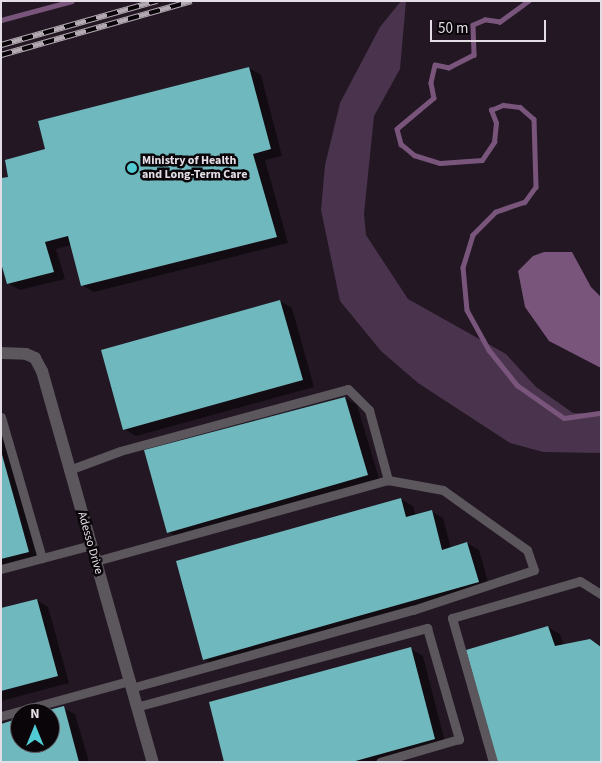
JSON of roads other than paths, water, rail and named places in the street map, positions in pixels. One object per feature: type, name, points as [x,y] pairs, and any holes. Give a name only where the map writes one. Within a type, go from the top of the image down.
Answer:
[{"type":"street","name":"Adesso Drive","points":[[1,353],[26,354],[35,358],[42,371],[136,708],[153,762]]},
{"type":"lane","points":[[69,470],[120,451],[348,389],[369,410],[388,480]]},
{"type":"lane","points":[[1,417],[42,558]]},
{"type":"lane","points":[[1,716],[413,610],[534,570],[527,550],[443,490],[388,480],[95,561]]},
{"type":"lane","points":[[1,569],[90,545]]},
{"type":"lane","points":[[493,762],[452,618],[580,581],[601,594]]},
{"type":"lane","points":[[136,708],[427,628],[459,739],[380,762]]},
{"type":"waterway","points":[[1,20],[72,1]]},
{"type":"waterway","points":[[529,1],[500,22],[485,20],[473,25],[474,55],[449,68],[435,65],[431,83],[434,98],[397,129],[401,144],[414,155],[440,163],[482,160],[494,142],[496,123],[491,110],[503,105],[520,107],[534,119],[536,187],[525,202],[496,212],[473,235],[463,267],[467,310],[489,350],[517,385],[564,418],[601,413]]},
{"type":"railway","points":[[1,45],[157,1]]},
{"type":"railway","points":[[1,55],[192,1]]},
{"type":"place","name":"Ministry of Health and Long-Term Care","points":[[132,168]]}]
